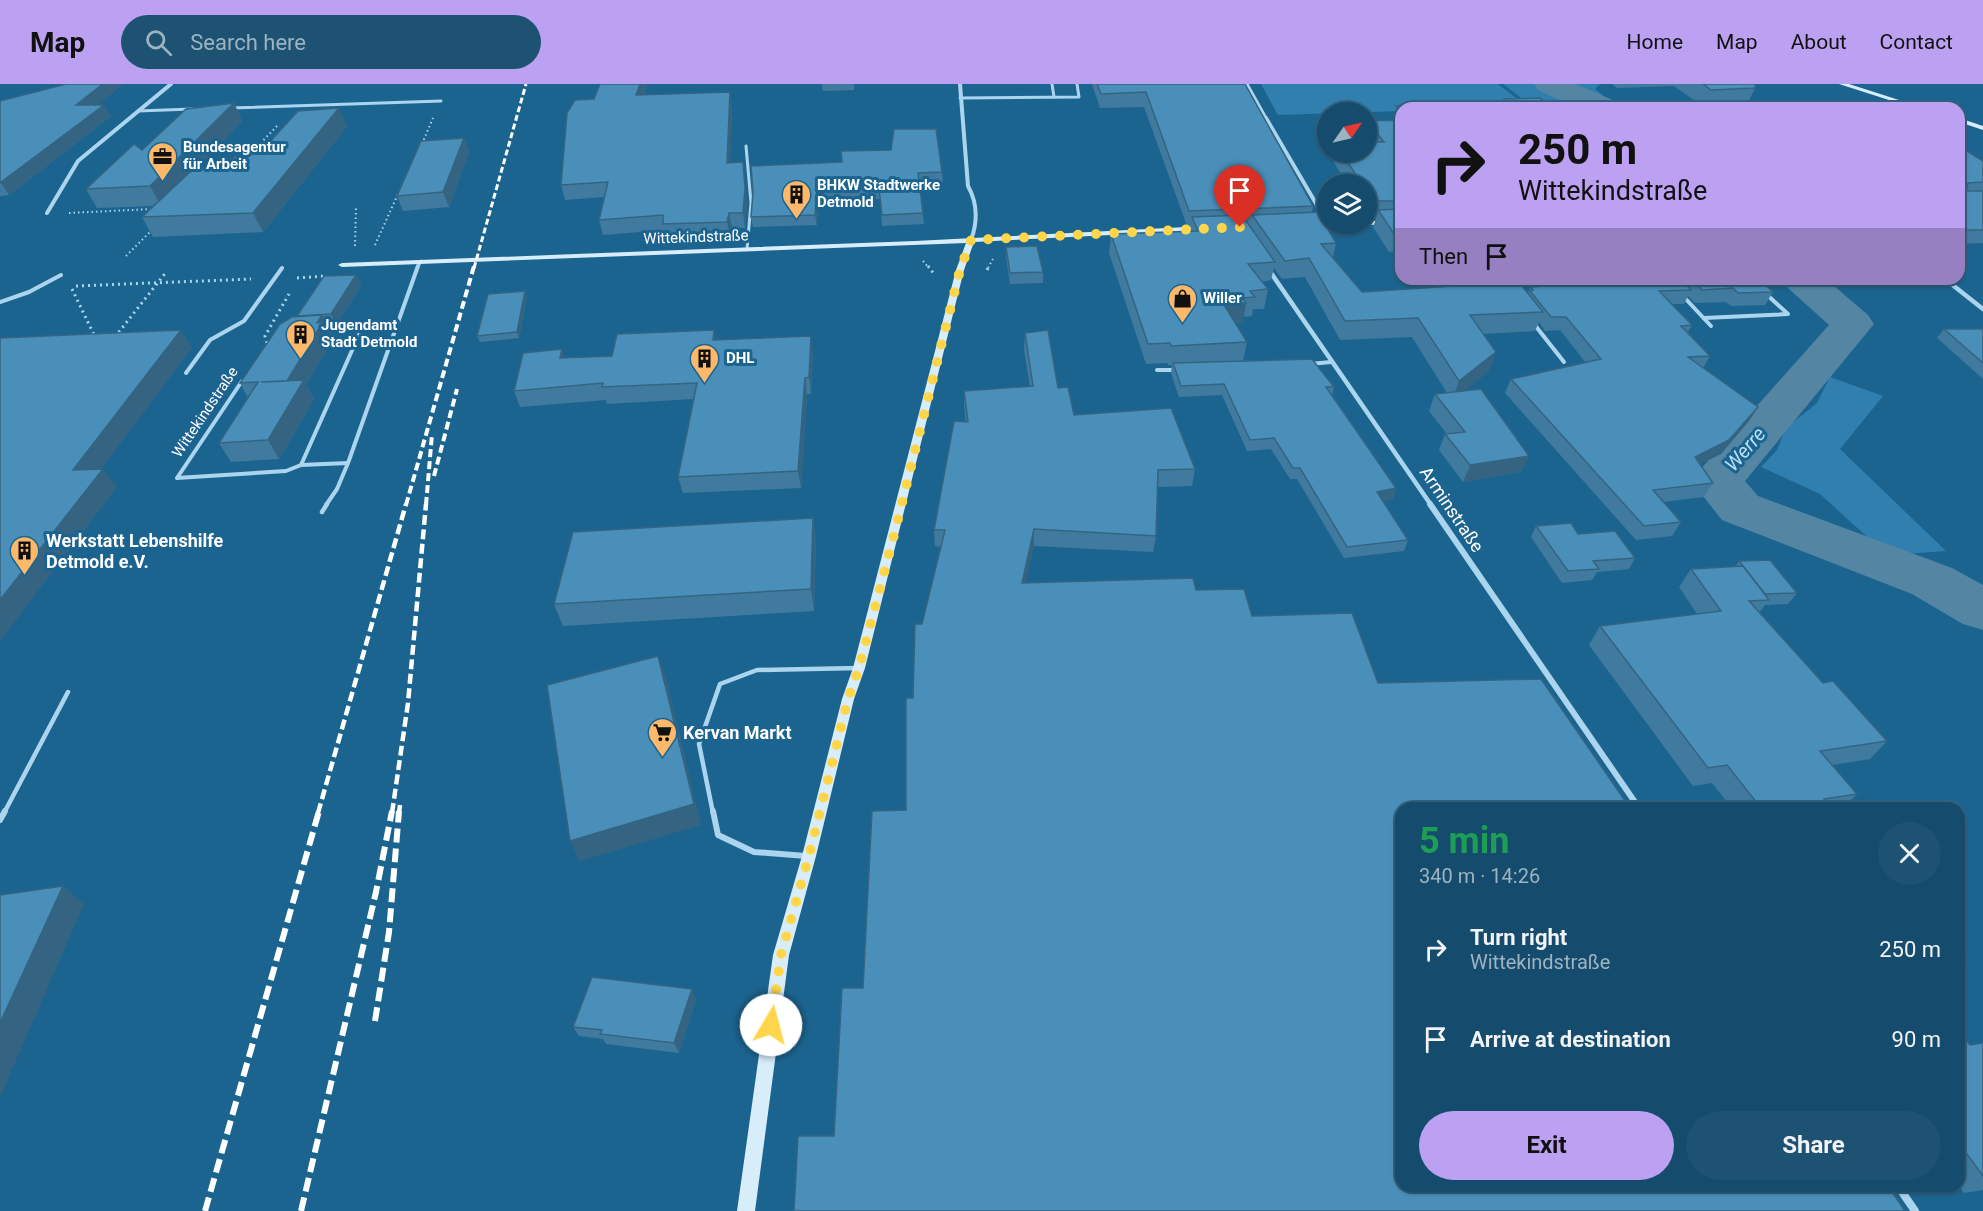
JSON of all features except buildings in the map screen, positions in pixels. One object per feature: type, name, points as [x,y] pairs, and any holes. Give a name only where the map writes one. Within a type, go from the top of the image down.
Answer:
[{"type":"street","points":[[47,213],[62,195],[69,174],[78,161],[171,84]]},
{"type":"street","points":[[746,1211],[781,955],[945,339],[960,270],[978,216],[972,192],[968,186],[960,84]]},
{"type":"street","points":[[1842,84],[1901,102]]},
{"type":"street","points":[[1266,118],[1317,205]]},
{"type":"street","points":[[1965,122],[1983,128]]},
{"type":"street","points":[[1377,223],[1395,222]]},
{"type":"street","points":[[1306,225],[1317,224]]},
{"type":"street","name":"Wittekindstraße","points":[[342,265],[1218,228]]},
{"type":"street","name":"Arminstraße","points":[[1267,266],[1635,802]]},
{"type":"street","points":[[1953,285],[1983,309]]},
{"type":"street","points":[[1902,1192],[1915,1211]]},
{"type":"lane","points":[[1052,84],[1054,97]]},
{"type":"lane","points":[[960,98],[1079,97],[1077,84]]},
{"type":"lane","points":[[1246,84],[1266,118]]},
{"type":"lane","points":[[221,108],[441,101]]},
{"type":"lane","points":[[138,111],[198,108]]},
{"type":"lane","points":[[746,146],[751,203],[747,249]]},
{"type":"lane","points":[[322,512],[337,489],[348,463],[415,272],[421,261]]},
{"type":"lane","points":[[186,373],[210,340],[244,321],[282,267]]},
{"type":"lane","points":[[0,302],[28,292],[61,275]]},
{"type":"lane","points":[[1501,285],[1510,293]]},
{"type":"lane","points":[[1704,318],[1788,314],[1758,286]]},
{"type":"lane","points":[[1682,295],[1711,326]]},
{"type":"lane","points":[[1530,319],[1564,362]]},
{"type":"lane","points":[[301,465],[362,328],[316,332]]},
{"type":"lane","name":"Wittekindstraße","points":[[267,344],[177,478],[286,471],[301,465],[348,463]]},
{"type":"lane","points":[[1304,364],[1331,362]]},
{"type":"lane","points":[[1157,370],[1180,369]]},
{"type":"lane","points":[[809,856],[754,852],[718,835],[699,744],[720,684],[757,670],[859,668]]},
{"type":"lane","points":[[0,820],[68,692]]},
{"type":"path","points":[[419,149],[441,101]]},
{"type":"path","points":[[245,156],[252,153],[296,105]]},
{"type":"path","points":[[371,253],[400,190]]},
{"type":"path","points":[[355,253],[356,207]]},
{"type":"path","points":[[67,213],[152,209],[157,214]]},
{"type":"path","points":[[126,256],[155,226]]},
{"type":"path","points":[[987,270],[990,262]]},
{"type":"path","points":[[928,265],[934,274]]},
{"type":"path","points":[[110,343],[166,271]]},
{"type":"path","points":[[267,344],[265,336],[299,278]]},
{"type":"path","points":[[72,286],[98,342]]},
{"type":"shaded area","points":[[1261,84],[1498,84],[1521,102],[1395,102],[1395,111],[1377,112],[1377,102],[1317,102],[1317,114],[1278,115]]},
{"type":"shaded area","points":[[1503,84],[1600,84],[1595,89],[1611,102],[1526,102]]},
{"type":"shaded area","points":[[1830,377],[1883,396],[1840,449],[1946,551],[1887,555],[1820,494],[1761,467],[1777,450],[1786,428],[1817,403]]},
{"type":"waterway","name":"Werre","points":[[1549,84],[1590,102]]},
{"type":"waterway","name":"Werre","points":[[1809,285],[1853,324],[1717,482],[1740,508],[1932,581],[1983,610]]},
{"type":"railway","points":[[474,268],[526,84]]},
{"type":"railway","points":[[406,505],[474,266]]},
{"type":"railway","points":[[434,476],[457,389]]},
{"type":"railway","points":[[426,505],[432,434]]},
{"type":"railway","points":[[318,813],[406,504]]},
{"type":"railway","points":[[392,813],[408,703],[426,504]]},
{"type":"railway","points":[[399,813],[400,805]]},
{"type":"railway","points":[[205,1211],[319,811]]},
{"type":"railway","points":[[301,1211],[376,892],[392,811]]},
{"type":"railway","points":[[375,1021],[389,932],[399,811]]},
{"type":"place","name":"Bundesagentur für Arbeit","points":[[162,182]]},
{"type":"place","name":"BHKW Stadtwerke Detmold","points":[[796,220]]},
{"type":"place","name":"Willer","points":[[1182,324]]},
{"type":"place","name":"Jugendamt Stadt Detmold","points":[[300,360]]},
{"type":"place","name":"DHL","points":[[705,384]]},
{"type":"place","name":"Werkstatt Lebenshilfe Detmold e.V.","points":[[25,576]]},
{"type":"place","name":"Kervan Markt","points":[[662,758]]},
{"type":"route","points":[[771,1025],[781,955],[809,856],[848,699],[859,668],[894,535],[945,339],[960,270],[971,240],[1240,227]]}]
